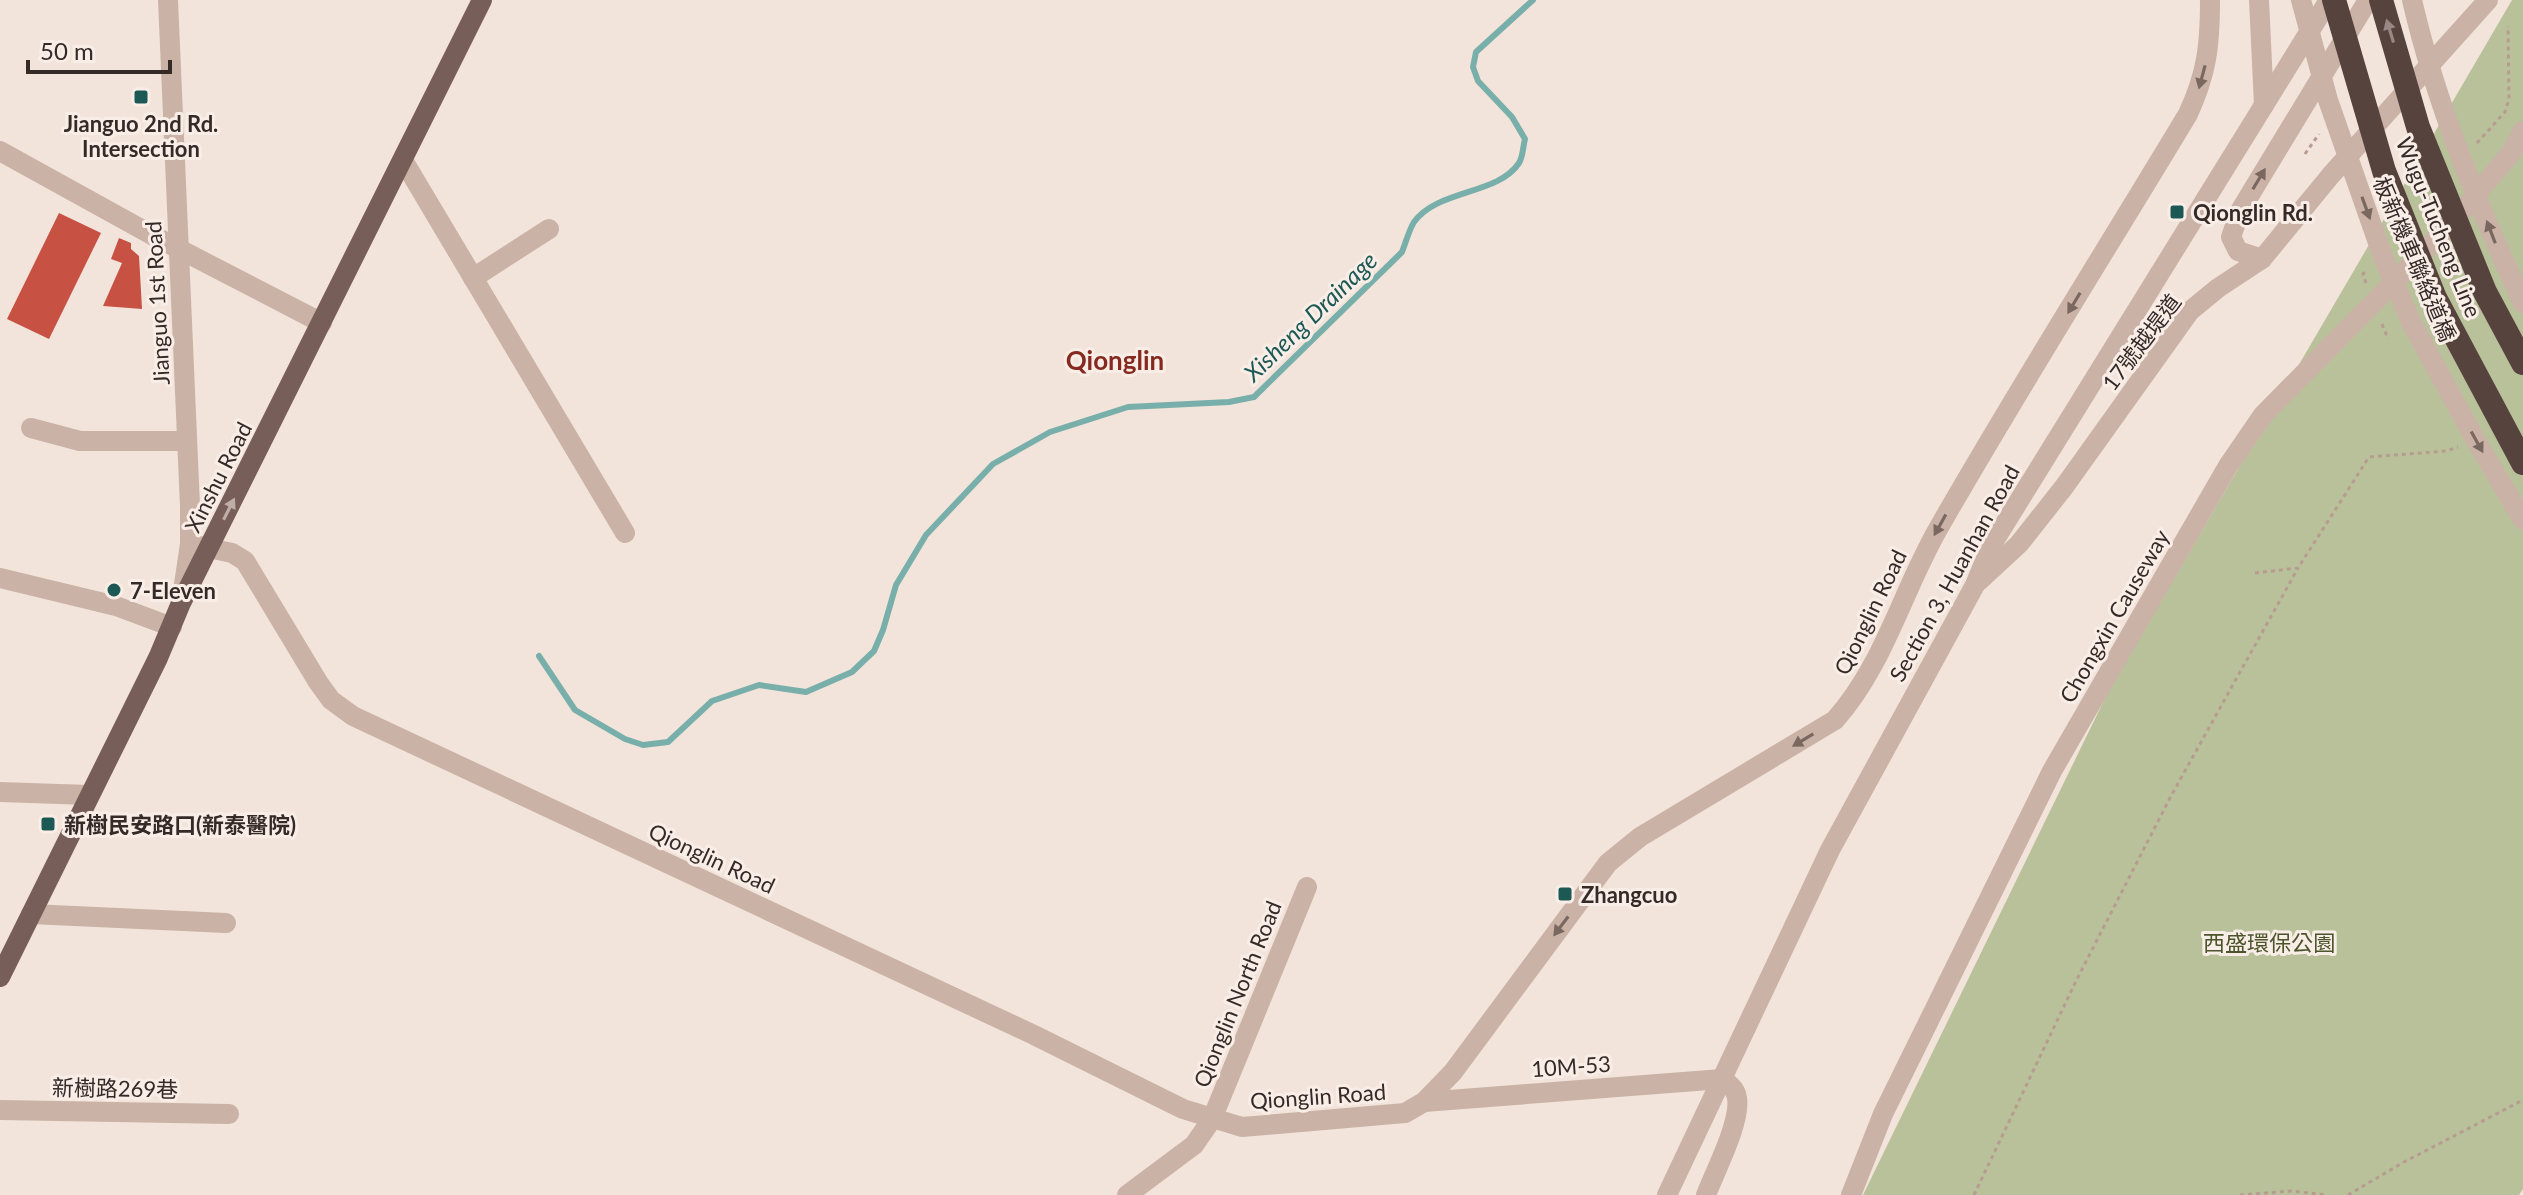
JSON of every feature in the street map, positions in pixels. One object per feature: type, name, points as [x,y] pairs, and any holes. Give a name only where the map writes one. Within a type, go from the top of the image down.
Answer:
[{"type":"highway","name":"Wugu-Tucheng Line","points":[[2332,0],[2384,171],[2435,298],[2523,463]]},
{"type":"highway","name":"Wugu-Tucheng Line","points":[[2381,0],[2418,127],[2485,292],[2523,363]]},
{"type":"main road","name":"Xinshu Road","points":[[0,977],[172,627],[200,546],[322,323],[482,0]]},
{"type":"street","name":"Jianguo 1st Road","points":[[168,0],[187,441],[200,546]]},
{"type":"street","name":"Qionglin Road","points":[[200,546],[232,553],[245,561],[318,682],[331,700],[353,716],[1034,1035],[1183,1109],[1242,1127],[1405,1113],[1424,1102],[1453,1072],[1608,863],[1640,837],[1835,720],[1856,696],[1943,520],[2188,114],[2202,84],[2208,54],[2210,0]]},
{"type":"street","points":[[2259,0],[2264,105]]},
{"type":"street","name":"板新機車聯絡道橋","points":[[2301,0],[2328,100],[2382,254],[2411,322],[2523,520]]},
{"type":"street","name":"Section 3, Huanhan Road","points":[[1667,1195],[1830,850],[1975,585],[1991,546],[2332,0]]},
{"type":"street","points":[[2262,259],[2238,251],[2231,237],[2240,211],[2368,0]]},
{"type":"street","points":[[2412,0],[2438,89],[2496,244],[2523,303]]},
{"type":"street","name":"17號越堤道","points":[[1975,585],[2019,544],[2064,487],[2190,311],[2262,259],[2331,175],[2488,0]]},
{"type":"street","name":"Chongxin Causeway","points":[[1851,1195],[1883,1114],[2052,771],[2228,466],[2263,415],[2451,224],[2511,153],[2523,131]]},
{"type":"street","points":[[0,151],[322,323]]},
{"type":"street","points":[[403,160],[625,533]]},
{"type":"street","points":[[473,278],[549,229]]},
{"type":"street","points":[[31,428],[80,441],[187,441]]},
{"type":"street","points":[[0,578],[116,606],[172,627]]},
{"type":"street","points":[[0,792],[89,795]]},
{"type":"street","name":"Qionglin North Road","points":[[1127,1195],[1194,1145],[1212,1119],[1307,887]]},
{"type":"street","points":[[31,914],[226,923]]},
{"type":"street","points":[[1706,1195],[1737,1112],[1738,1097],[1731,1085],[1722,1079]]},
{"type":"street","name":"10M-53","points":[[1424,1102],[1722,1079]]},
{"type":"street","name":"新樹路269巷","points":[[0,1110],[229,1114]]},
{"type":"path","points":[[1974,1195],[2084,965],[2171,796],[2298,568],[2369,457],[2446,451],[2460,446]]},
{"type":"path","points":[[2255,573],[2298,568]]},
{"type":"path","points":[[2348,1195],[2523,1100]]},
{"type":"path","points":[[2240,1195],[2291,1191],[2327,1195]]},
{"type":"green space","name":"西盛環保公園","points":[[2512,0],[2523,0],[2523,1189],[2519,1195],[1863,1195],[2110,688]]},
{"type":"building","points":[[59,213],[101,233],[49,339],[7,319]]},
{"type":"building","points":[[119,238],[131,243],[131,249],[139,256],[142,309],[103,306],[122,263],[111,259]]},
{"type":"waterway","name":"Xisheng Drainage","points":[[539,656],[575,710],[625,739],[643,745],[668,742],[712,701],[759,685],[806,692],[852,672],[874,651],[896,585],[926,535],[993,464],[1050,432],[1128,407],[1229,402],[1254,397],[1402,252],[1412,225],[1425,211],[1509,173],[1520,161],[1525,139],[1512,117],[1478,81],[1473,67],[1476,52],[1533,0]]},
{"type":"place","name":"Jianguo 2nd Rd. Intersection","points":[[141,97]]},
{"type":"place","name":"Qionglin Rd.","points":[[2177,212]]},
{"type":"place","name":"7-Eleven","points":[[114,590]]},
{"type":"place","name":"新樹民安路口(新泰醫院)","points":[[48,824]]},
{"type":"place","name":"Zhangcuo","points":[[1565,894]]},
{"type":"district","name":"Qionglin","points":[[1115,360]]}]
